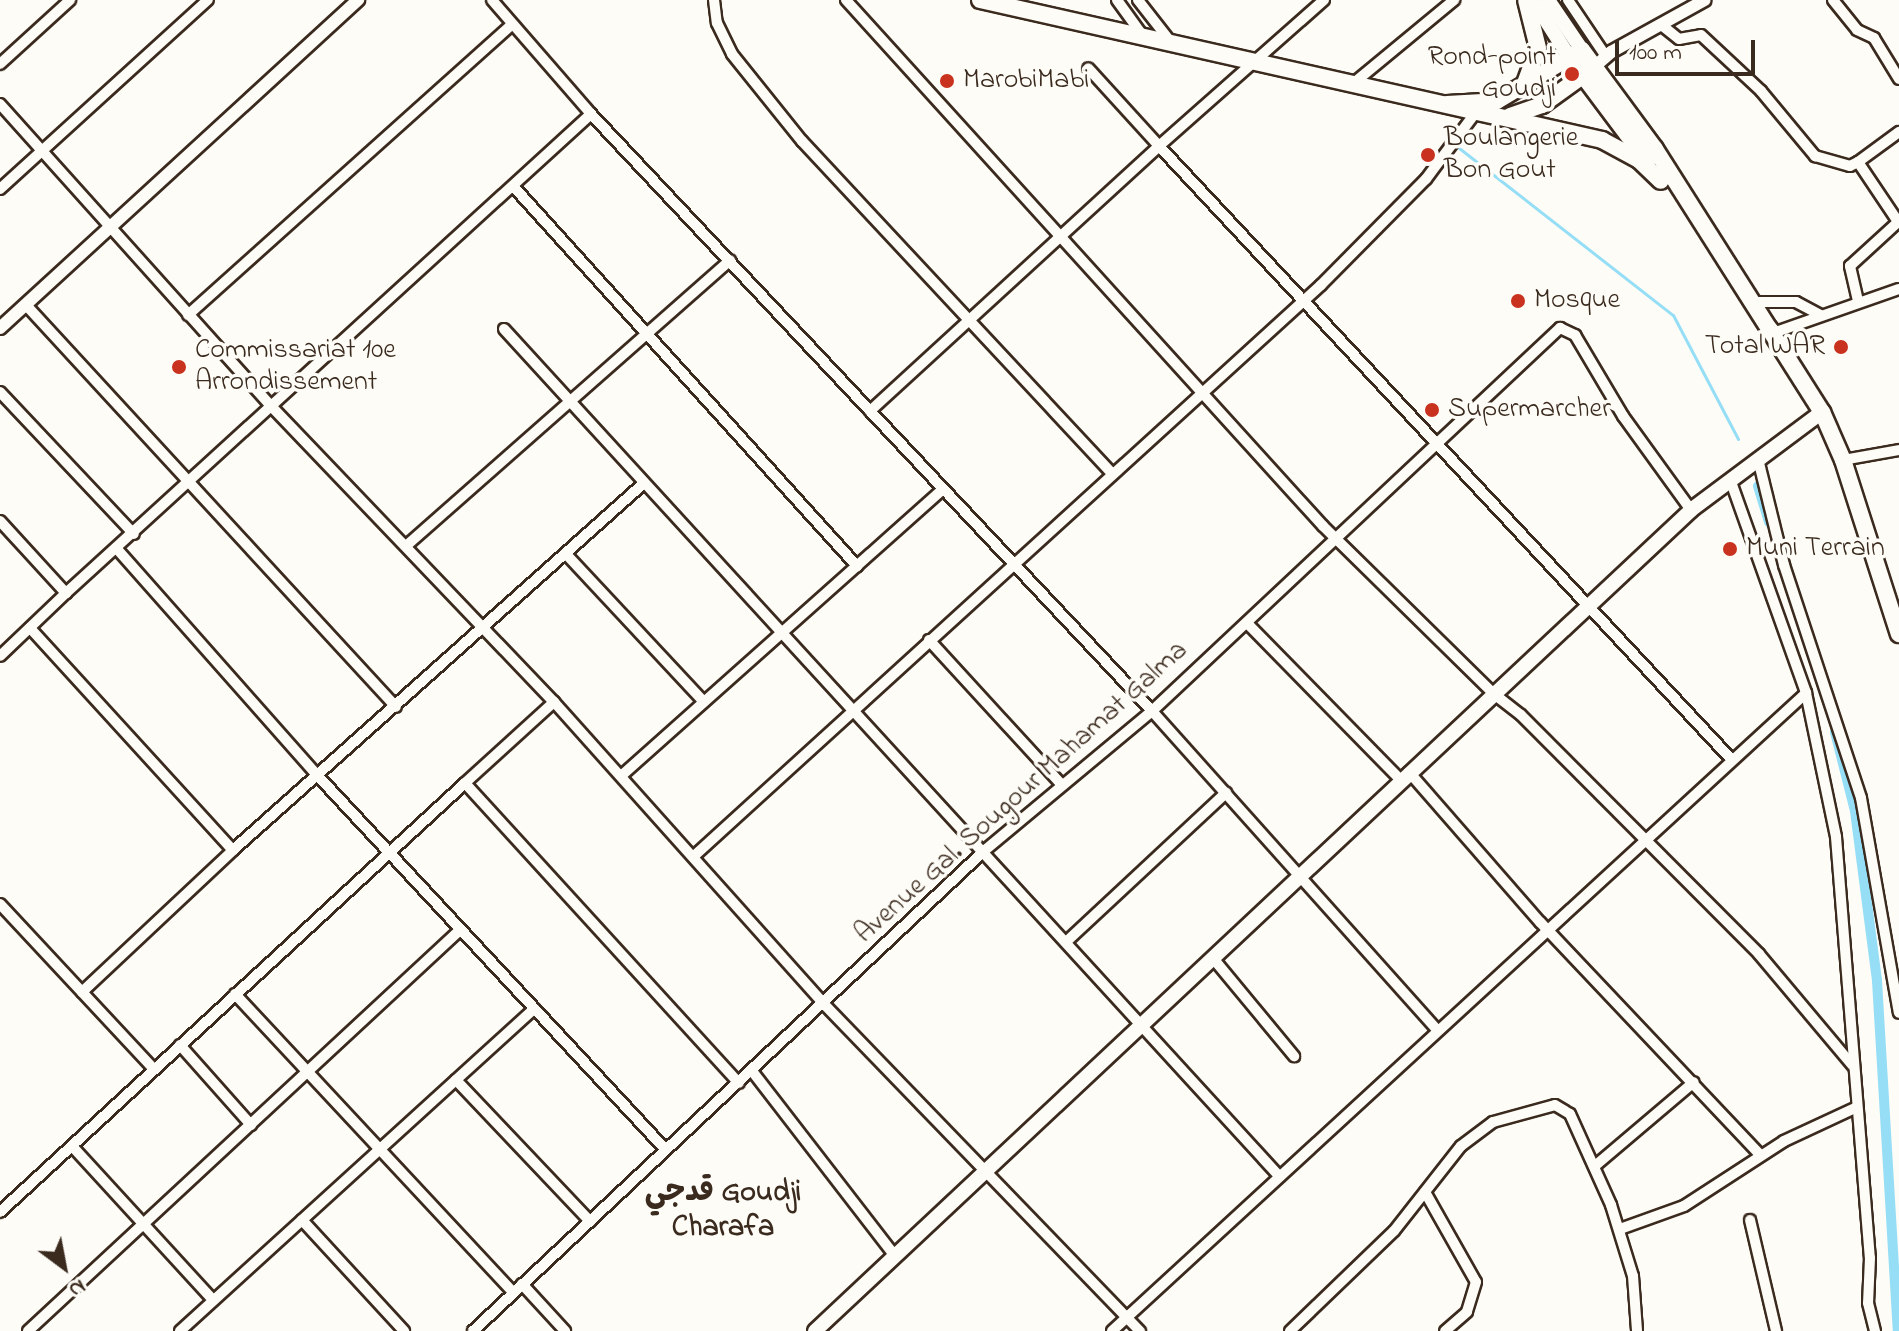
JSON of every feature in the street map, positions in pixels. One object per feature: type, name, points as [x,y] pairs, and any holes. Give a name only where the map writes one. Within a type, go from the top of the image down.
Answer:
[{"type":"highway","points":[[980,0],[1260,60],[1602,140],[1639,160],[1661,181]]},
{"type":"highway","points":[[1524,86],[1538,48],[1526,0]]},
{"type":"highway","points":[[1447,104],[1488,103],[1524,86],[1576,54],[1655,149],[1729,271]]},
{"type":"highway","points":[[1496,116],[1533,110],[1589,71]]},
{"type":"highway","points":[[1589,71],[1661,181],[1756,309],[1822,412],[1843,460],[1899,634]]},
{"type":"main road","points":[[1533,0],[1576,54]]},
{"type":"main road","points":[[1548,0],[1576,54]]},
{"type":"main road","points":[[815,1331],[985,1166],[1691,510],[1822,412]]},
{"type":"street","points":[[0,64],[70,0]]},
{"type":"street","points":[[0,189],[208,0]]},
{"type":"street","points":[[0,328],[113,229],[358,0]]},
{"type":"street","points":[[492,0],[591,114],[1152,711],[1437,1030]]},
{"type":"street","points":[[714,0],[717,23],[732,54],[762,94],[1112,474]]},
{"type":"street","points":[[846,0],[1059,238],[1335,537],[1494,694],[1521,715],[1759,954],[1852,1065]]},
{"type":"street","points":[[1117,0],[1143,36]]},
{"type":"street","points":[[1138,0],[1170,41]]},
{"type":"street","points":[[870,411],[1159,146],[1260,60],[1324,0]]},
{"type":"street","points":[[1355,82],[1454,0]]},
{"type":"street","points":[[1568,0],[1607,52]]},
{"type":"street","points":[[1576,54],[1607,52],[1664,27],[1705,0]]},
{"type":"street","points":[[1833,0],[1857,30],[1874,38],[1899,79]]},
{"type":"street","points":[[188,315],[512,24]]},
{"type":"street","points":[[1664,27],[1679,39],[1701,35],[1761,91],[1815,156],[1850,166],[1899,132]]},
{"type":"street","points":[[1589,71],[1607,52]]},
{"type":"street","points":[[1088,68],[1731,759]]},
{"type":"street","points":[[0,104],[272,407],[554,702],[824,1004],[985,1166],[1140,1331]]},
{"type":"street","points":[[694,856],[1305,299],[1426,179],[1476,112]]},
{"type":"street","points":[[0,656],[591,114]]},
{"type":"street","points":[[1858,162],[1898,223],[1850,266],[1858,301]]},
{"type":"street","points":[[513,186],[857,566]]},
{"type":"street","points":[[406,546],[730,260]]},
{"type":"street","points":[[1756,309],[1776,332],[1899,289]]},
{"type":"street","points":[[1756,309],[1796,302],[1820,315]]},
{"type":"street","points":[[26,305],[396,707]]},
{"type":"street","name":"Avenue Gal. Sougour Mahamat Galma","points":[[473,1331],[984,851],[1152,711],[1560,328],[1568,329],[1691,510]]},
{"type":"street","points":[[504,329],[1280,1177]]},
{"type":"street","points":[[0,392],[134,534]]},
{"type":"street","points":[[1843,460],[1899,450]]},
{"type":"street","points":[[1758,459],[1784,565],[1861,798],[1899,1013]]},
{"type":"street","points":[[1731,482],[1806,693],[1845,907],[1855,1108],[1870,1258],[1868,1303],[1875,1331]]},
{"type":"street","points":[[82,992],[233,850],[644,483]]},
{"type":"street","points":[[621,776],[943,489]]},
{"type":"street","points":[[0,521],[66,593]]},
{"type":"street","points":[[117,549],[317,775],[666,1150]]},
{"type":"street","points":[[566,554],[704,702]]},
{"type":"street","points":[[1247,623],[1405,776],[1760,1155]]},
{"type":"street","points":[[30,628],[233,850]]},
{"type":"street","points":[[929,640],[1062,785]]},
{"type":"street","points":[[1112,1331],[1643,837],[1806,693]]},
{"type":"street","points":[[0,1212],[554,702]]},
{"type":"street","points":[[465,783],[739,1083]]},
{"type":"street","points":[[1066,942],[1226,793]]},
{"type":"street","points":[[0,904],[154,1069]]},
{"type":"street","points":[[28,1331],[460,930]]},
{"type":"street","points":[[1212,957],[1294,1056]]},
{"type":"street","points":[[235,994],[380,1149],[517,1288],[565,1331]]},
{"type":"street","points":[[180,1331],[534,1009]]},
{"type":"street","points":[[180,1045],[251,1125]]},
{"type":"street","points":[[752,1071],[895,1256]]},
{"type":"street","points":[[456,1080],[590,1221]]},
{"type":"street","points":[[1596,1165],[1694,1082]]},
{"type":"street","points":[[1290,1331],[1394,1231],[1474,1135],[1529,1108],[1564,1108],[1596,1165],[1620,1229],[1633,1276],[1637,1331]]},
{"type":"street","points":[[1620,1229],[1684,1206],[1760,1155],[1855,1108]]},
{"type":"street","points":[[72,1146],[213,1300]]},
{"type":"street","points":[[1425,1192],[1476,1282],[1467,1312],[1445,1331]]},
{"type":"street","points":[[302,1220],[404,1331]]},
{"type":"street","points":[[1750,1220],[1776,1331]]},
{"type":"waterway","points":[[1459,148],[1673,315],[1738,439]]},
{"type":"waterway","points":[[1758,486],[1769,522]]},
{"type":"waterway","points":[[1835,732],[1855,811],[1877,981],[1898,1331]]},
{"type":"place","name":"Rond-point Goudji","points":[[1572,74]]},
{"type":"place","name":"MarobiMabi","points":[[947,81]]},
{"type":"place","name":"Boulangerie Bon Gout","points":[[1428,155]]},
{"type":"place","name":"Mosque","points":[[1518,301]]},
{"type":"place","name":"Total WAR","points":[[1841,347]]},
{"type":"place","name":"Commissariat 10e Arrondissement","points":[[179,367]]},
{"type":"place","name":"Supermarcher","points":[[1432,410]]},
{"type":"place","name":"Muni Terrain","points":[[1730,549]]},
{"type":"district","name":"قدجي Goudji Charafa","points":[[723,1210]]}]
